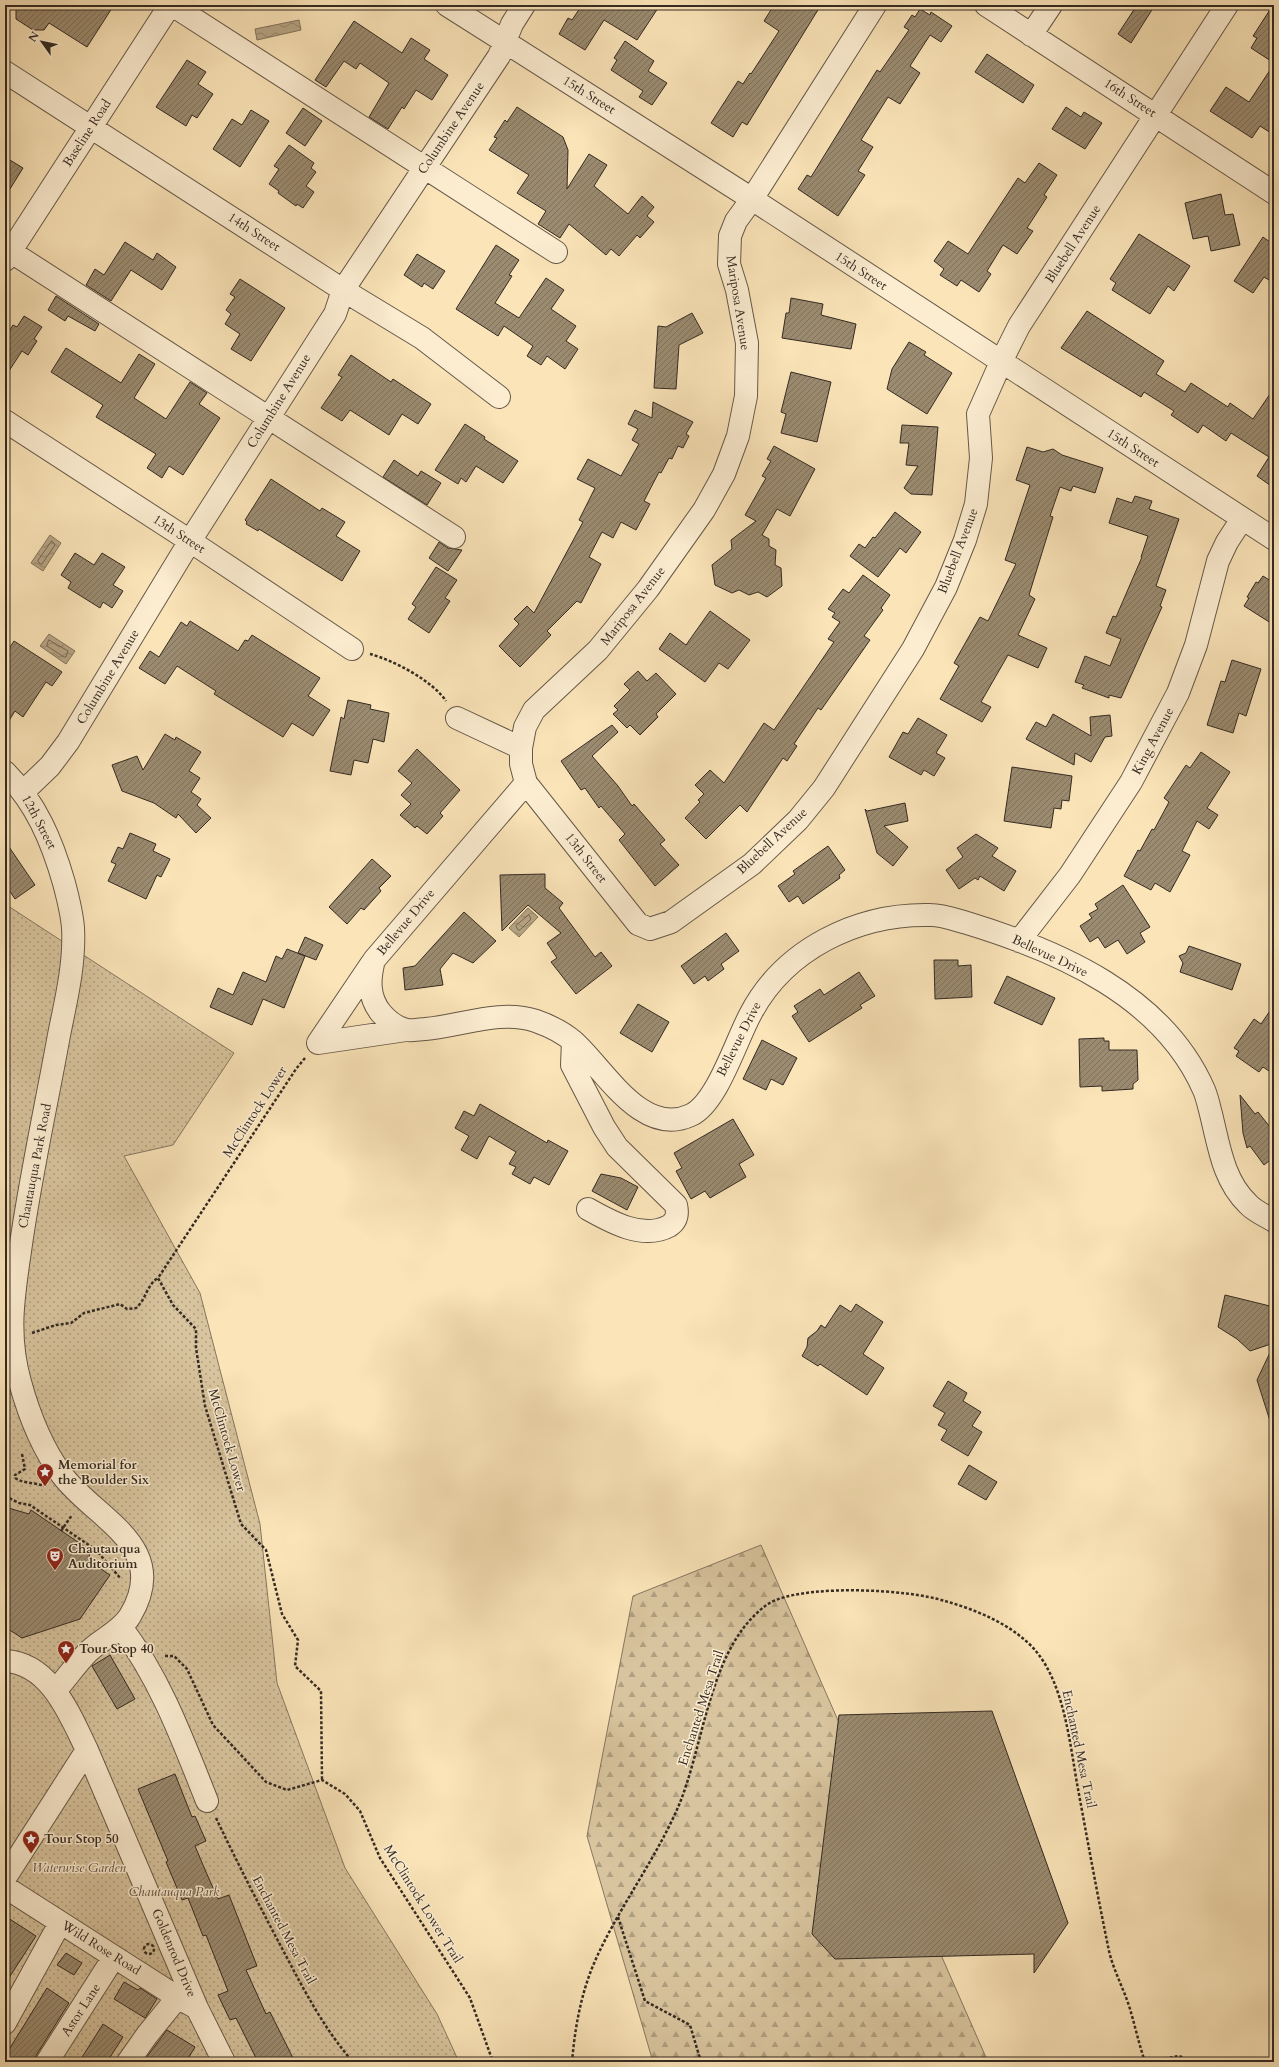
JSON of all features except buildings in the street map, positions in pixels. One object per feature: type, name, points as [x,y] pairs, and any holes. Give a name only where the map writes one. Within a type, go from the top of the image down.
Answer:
[{"type":"street","name":"Baseline Road","points":[[7,253],[171,5]]},
{"type":"street","points":[[171,5],[556,252]]},
{"type":"street","name":"15th Street","points":[[447,5],[752,199],[1274,539]]},
{"type":"street","name":"Columbine Avenue","points":[[23,792],[50,766],[68,742],[190,541],[334,314],[343,290],[499,56],[506,43],[512,24],[524,5]]},
{"type":"street","name":"Mariposa Avenue","points":[[526,783],[520,764],[521,748],[525,727],[534,710],[598,650],[648,590],[704,510],[724,474],[738,436],[746,396],[747,343],[737,290],[729,264],[730,236],[736,221],[752,199],[875,5]]},
{"type":"street","name":"16th Street","points":[[986,5],[1274,193]]},
{"type":"street","points":[[1032,34],[1050,5]]},
{"type":"street","name":"Bluebell Avenue","points":[[650,929],[672,922],[752,864],[798,820],[824,788],[913,649],[946,587],[965,540],[976,504],[981,458],[978,414],[1001,362],[1019,326],[1227,5]]},
{"type":"street","name":"14th Street","points":[[5,72],[343,290],[422,338],[499,397]]},
{"type":"street","points":[[7,253],[454,537]]},
{"type":"street","name":"13th Street","points":[[5,421],[190,541],[352,649]]},
{"type":"street","name":"King Avenue","points":[[1019,941],[1070,875],[1134,776],[1178,693],[1196,645],[1218,561],[1227,542],[1242,519]]},
{"type":"street","points":[[457,718],[521,748]]},
{"type":"street","name":"12th Street","points":[[5,772],[23,792],[40,819],[56,854]]},
{"type":"street","name":"13th Street","points":[[526,783],[638,924],[650,929]]},
{"type":"street","name":"Bellevue Drive","points":[[526,783],[374,960],[369,979],[372,996],[379,1011],[391,1022],[406,1030],[447,1027],[508,1017],[531,1020],[553,1028],[572,1040],[640,1112],[658,1119],[680,1120],[695,1114],[707,1103],[750,1014],[763,993],[784,969],[820,942],[852,927],[886,918],[933,915],[966,923],[1019,941],[1057,957],[1109,984],[1145,1010],[1179,1047],[1205,1091],[1226,1176],[1248,1205],[1274,1221]]},
{"type":"street","name":"Chautauqua Park Road","points":[[55,1691],[87,1653],[120,1627],[135,1605],[142,1575],[140,1559],[126,1537],[73,1488],[52,1460],[25,1400],[15,1362],[12,1337],[13,1234],[63,1015],[73,948],[70,909],[56,854]]},
{"type":"street","points":[[318,1043],[374,960]]},
{"type":"street","points":[[318,1043],[406,1030]]},
{"type":"street","points":[[572,1040],[572,1065],[604,1127],[617,1147],[676,1205],[678,1213],[673,1224],[662,1230],[652,1232],[626,1227],[608,1220],[588,1208]]},
{"type":"street","points":[[120,1627],[141,1656],[168,1704],[207,1801]]},
{"type":"street","name":"Goldenrod Drive","points":[[5,1661],[20,1663],[32,1668],[41,1675],[55,1691],[87,1750],[182,1991]]},
{"type":"street","points":[[5,1878],[87,1750]]},
{"type":"street","name":"Wild Rose Road","points":[[5,1887],[114,1957],[182,1991],[197,2008]]},
{"type":"street","points":[[5,2023],[60,1923]]},
{"type":"street","name":"Astor Lane","points":[[47,2062],[114,1957]]},
{"type":"street","points":[[128,2062],[182,1991]]},
{"type":"street","name":"Goldenrod Drive","points":[[197,2008],[224,2062]]},
{"type":"path","points":[[352,649],[386,658],[412,673],[440,692],[457,718]]},
{"type":"path","name":"McClintock Lower","points":[[318,1043],[296,1069],[158,1278],[173,1305],[196,1329],[196,1348],[205,1406],[241,1524],[266,1550],[282,1614],[298,1640],[295,1666],[321,1692],[322,1780]]},
{"type":"path","points":[[12,1337],[35,1333],[56,1325],[67,1324],[84,1313],[114,1305],[120,1304],[127,1309],[136,1308],[144,1300],[154,1280],[158,1278]]},
{"type":"path","points":[[22,1454],[25,1469],[15,1475],[15,1478],[21,1482],[34,1482],[47,1488]]},
{"type":"path","points":[[5,1496],[19,1503],[30,1505],[96,1550],[122,1580]]},
{"type":"path","points":[[61,1531],[73,1514]]},
{"type":"path","name":"Enchanted Mesa Trail","points":[[572,2062],[575,2032],[584,1991],[594,1962],[667,1830],[678,1806],[689,1780],[702,1729],[722,1668],[743,1628],[754,1615],[765,1606],[778,1599],[818,1592],[884,1592],[928,1597],[945,1601],[993,1620],[1014,1631],[1035,1650],[1046,1667],[1056,1688],[1066,1727],[1110,1952],[1130,2008],[1145,2062]]},
{"type":"path","points":[[141,1656],[174,1656],[187,1669],[213,1725],[266,1782],[286,1790],[322,1780]]},
{"type":"path","name":"McClintock Lower Trail","points":[[322,1780],[345,1794],[360,1811],[380,1858],[470,1998],[493,2062]]},
{"type":"path","name":"Enchanted Mesa Trail","points":[[207,1801],[246,1880],[312,2004],[334,2039],[353,2062]]},
{"type":"path","points":[[618,1917],[645,2001],[690,2025],[701,2062]]},
{"type":"path","points":[[1145,2062],[1179,2056],[1196,2062]]},
{"type":"green space","name":"Chautauqua Park","points":[[5,904],[234,1053],[173,1145],[124,1156],[200,1293],[260,1524],[277,1683],[345,1868],[437,2014],[459,2062],[5,2062]]},
{"type":"green space","points":[[761,1545],[988,2062],[653,2062],[587,1836],[633,1596]]},
{"type":"water","points":[[299,20],[301,30],[257,40],[255,29]]},
{"type":"water","points":[[50,535],[61,543],[43,571],[31,563]]},
{"type":"water","points":[[49,634],[75,651],[66,664],[40,646]]},
{"type":"water","points":[[528,908],[538,917],[519,937],[509,928]]},
{"type":"place","name":"Memorial for the Boulder Six","points":[[45,1487]]},
{"type":"place","name":"Chautauqua Auditorium","points":[[55,1571]]},
{"type":"place","name":"Tour Stop 40","points":[[66,1664]]},
{"type":"place","name":"Tour Stop 50","points":[[31,1854]]},
{"type":"park label","name":"Waterwise Garden","points":[[79,1868]]}]
